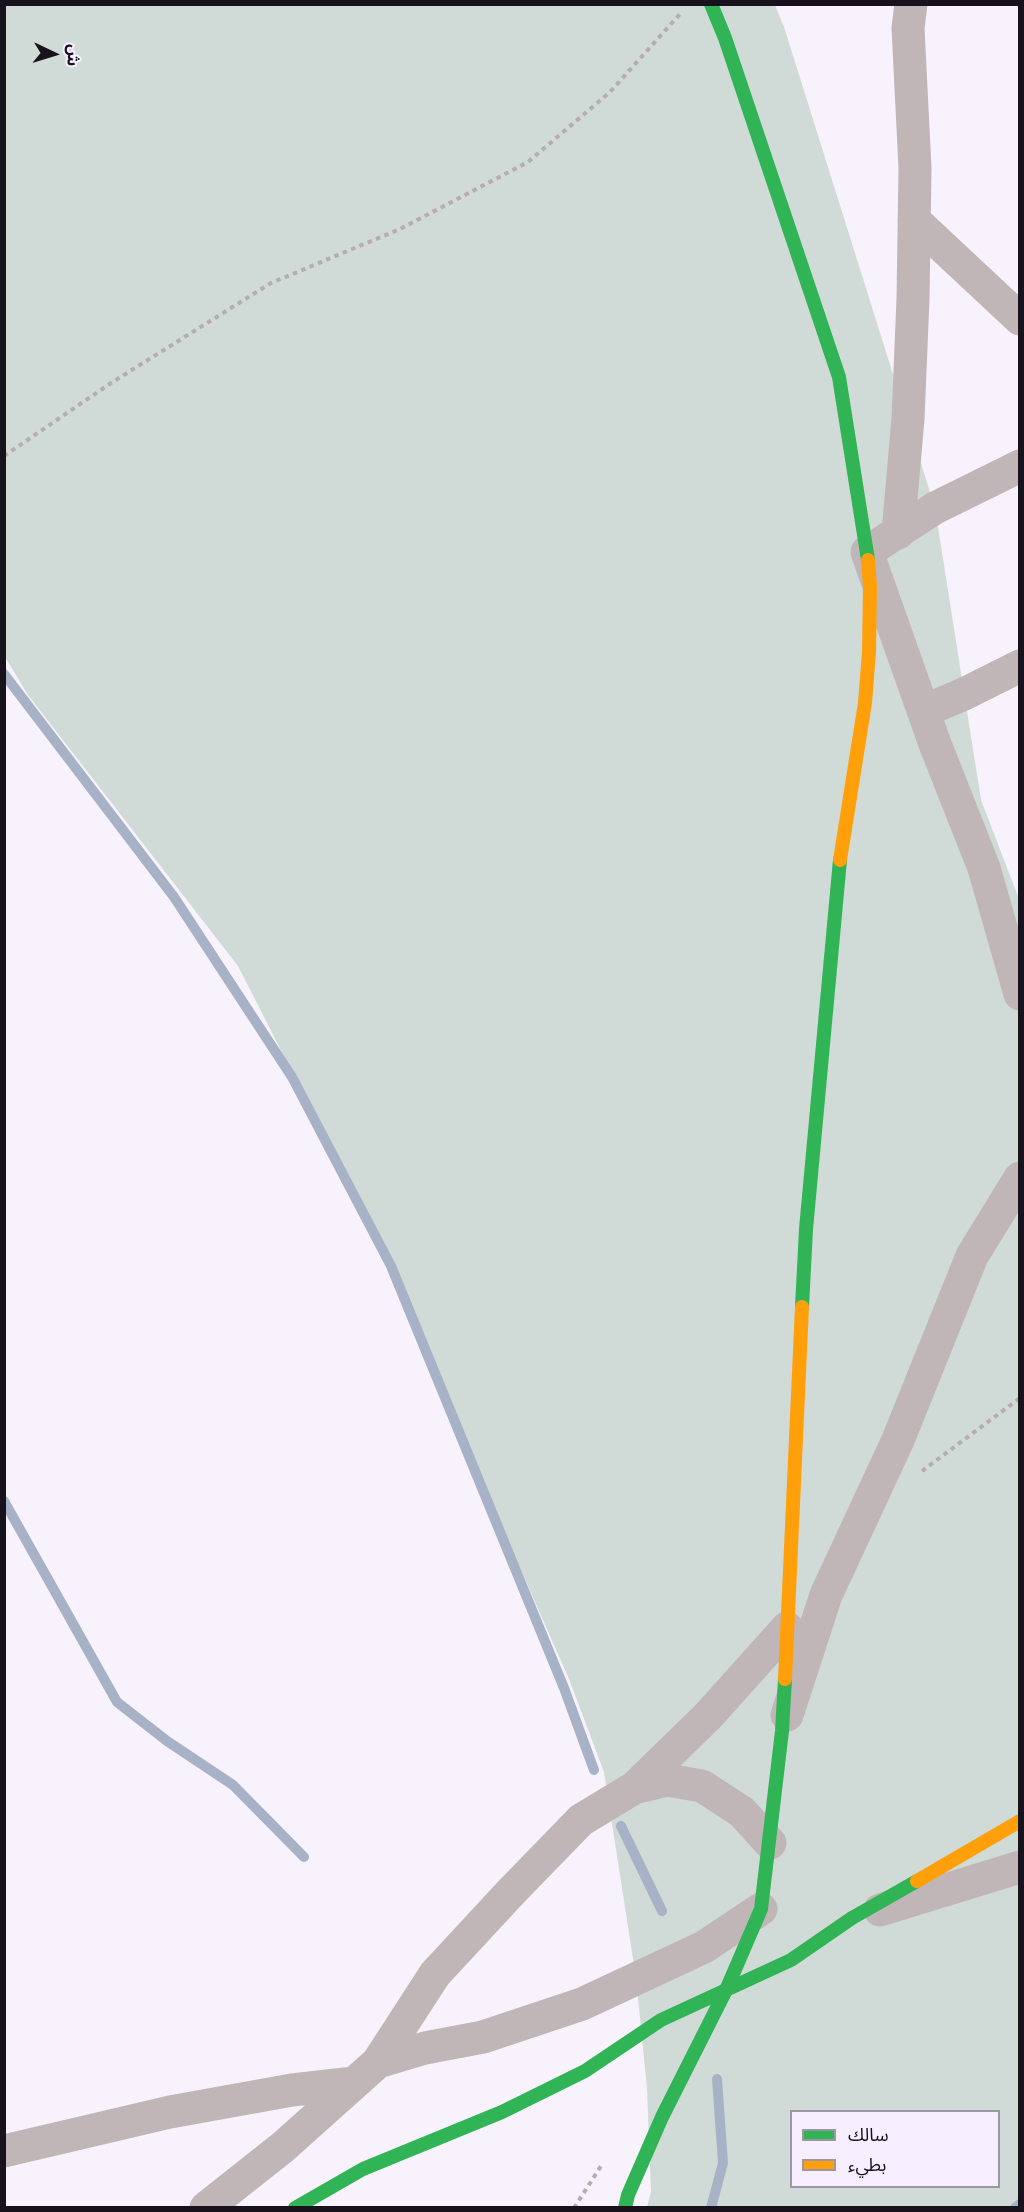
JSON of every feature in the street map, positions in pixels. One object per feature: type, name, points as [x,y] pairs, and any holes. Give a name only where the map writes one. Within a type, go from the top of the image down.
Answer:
[{"type":"main road","points":[[625,2208],[628,2195],[662,2117],[727,1988],[761,1909],[782,1731],[806,1229],[839,864],[866,703],[870,587],[867,552],[839,377],[725,38],[711,4]]},
{"type":"main road","points":[[295,2208],[363,2169],[502,2112],[585,2071],[662,2020],[791,1960],[852,1918],[1020,1821]]},
{"type":"street","points":[[897,532],[908,419],[914,220],[915,168],[908,28],[911,4]]},
{"type":"street","points":[[914,220],[1020,319]]},
{"type":"street","points":[[1020,465],[935,508],[867,552],[984,868],[1006,898],[1020,994]]},
{"type":"street","points":[[924,711],[1020,666]]},
{"type":"street","points":[[782,1731],[826,1596],[898,1440],[972,1256],[1020,1178]]},
{"type":"street","points":[[206,2208],[283,2147],[366,2073],[435,1974],[503,1900],[581,1820],[634,1788],[708,1716],[787,1628]]},
{"type":"street","points":[[634,1788],[667,1780],[702,1786],[742,1812],[770,1843]]},
{"type":"street","points":[[852,1918],[1020,1867]]},
{"type":"street","points":[[4,2151],[170,2112],[292,2090],[366,2073],[425,2048],[483,2037],[582,2004],[704,1947],[761,1909]]},
{"type":"path","points":[[4,456],[111,383],[271,283],[400,229],[528,162],[610,92],[681,13]]},
{"type":"path","points":[[921,1472],[1020,1398]]},
{"type":"shaded area","points":[[4,5],[775,5],[784,27],[935,508],[981,800],[1019,899],[1019,2207],[647,2207],[651,2192],[647,2088],[636,1978],[604,1772],[569,1679],[465,1443],[454,1427],[391,1266],[238,966],[28,695],[5,657]]},
{"type":"waterway","points":[[4,674],[174,897],[292,1077],[391,1266],[564,1688],[594,1770]]},
{"type":"waterway","points":[[4,1501],[117,1702],[167,1741],[233,1785],[304,1857]]},
{"type":"waterway","points":[[621,1826],[662,1911]]},
{"type":"waterway","points":[[711,2208],[723,2163],[717,2079]]},
{"type":"waterway","points":[[1015,2208],[1020,2204]]},
{"type":"traffic: fast","points":[[711,4],[725,38],[839,377],[868,560]]},
{"type":"traffic: fast","points":[[802,1307],[806,1229],[840,860]]},
{"type":"traffic: fast","points":[[625,2208],[628,2195],[662,2117],[727,1988],[761,1909],[782,1731],[785,1679]]},
{"type":"traffic: fast","points":[[295,2208],[363,2169],[502,2112],[585,2071],[661,2020],[791,1960],[852,1918],[917,1881]]},
{"type":"traffic: slow","points":[[840,860],[865,703],[869,652],[868,560]]},
{"type":"traffic: slow","points":[[785,1679],[802,1307]]},
{"type":"traffic: slow","points":[[917,1881],[1020,1821]]}]
